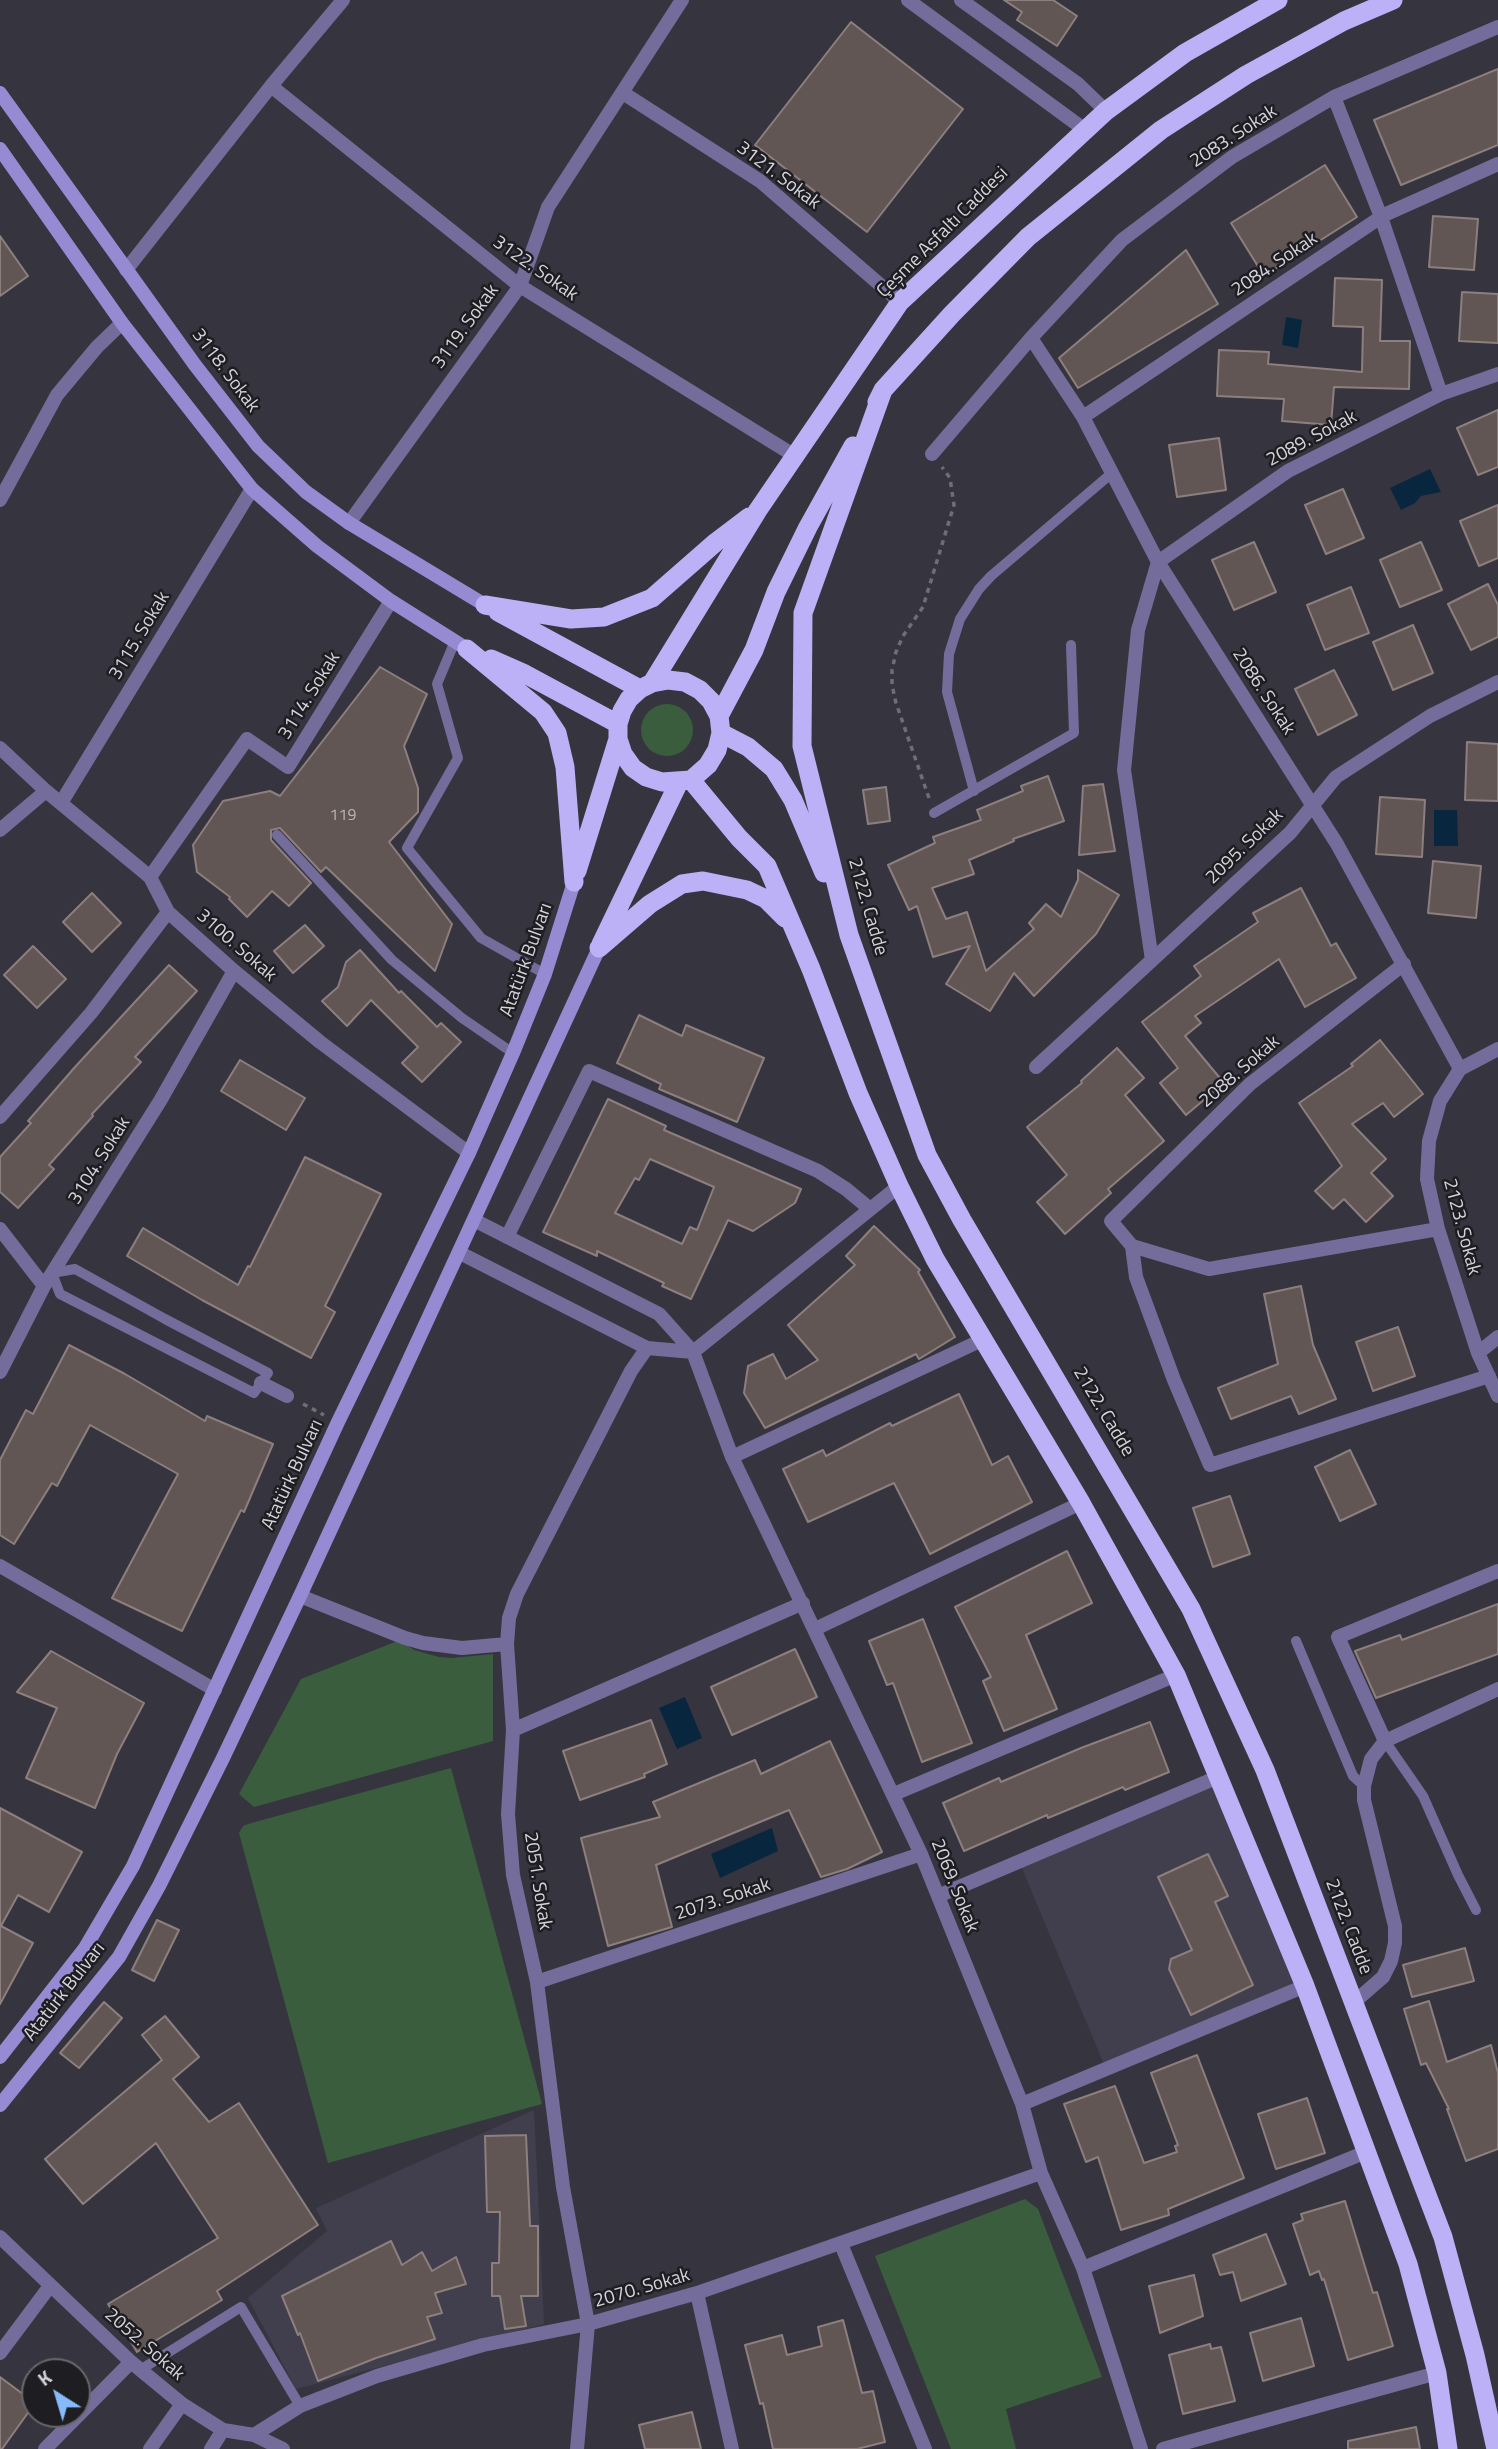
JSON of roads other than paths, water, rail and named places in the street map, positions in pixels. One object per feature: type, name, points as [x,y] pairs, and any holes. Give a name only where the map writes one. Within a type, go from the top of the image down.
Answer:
[{"type":"highway","points":[[599,948],[685,781],[708,765],[717,750],[720,725],[754,650],[776,592],[808,527],[883,390],[952,314],[1028,237],[1161,130],[1246,75],[1344,21],[1392,0]]},
{"type":"highway","name":"Çeşme Asfaltı Caddesi","points":[[646,686],[758,510],[900,302],[1106,110],[1185,53],[1267,2]]},
{"type":"highway","name":"2122. Cadde","points":[[883,390],[803,613],[802,746],[849,935],[927,1155],[962,1220],[1191,1609],[1265,1770],[1443,2237],[1475,2355],[1496,2449]]},
{"type":"highway","points":[[485,605],[571,619],[604,617],[652,598],[716,542],[758,510]]},
{"type":"highway","points":[[485,605],[646,686]]},
{"type":"highway","points":[[461,645],[524,674],[618,731],[623,754],[633,768],[646,777],[662,782],[685,781],[767,866],[858,1093],[935,1259],[1081,1503],[1176,1675],[1305,1986],[1408,2264],[1437,2373],[1448,2449]]},
{"type":"highway","points":[[461,645],[544,712],[557,733],[565,768],[573,883]]},
{"type":"highway","points":[[573,883],[622,711],[629,699],[646,686],[668,680],[685,682],[700,690],[711,701],[720,725],[774,769],[793,800],[849,935]]},
{"type":"highway","points":[[599,948],[665,893],[682,884],[703,881],[747,890],[766,899],[792,924]]},
{"type":"main road","name":"3118. Sokak","points":[[0,93],[195,365],[258,446],[306,492],[349,523],[485,605]]},
{"type":"main road","points":[[0,151],[122,323],[252,489],[317,546],[391,601],[461,645]]},
{"type":"main road","name":"Atatürk Bulvarı","points":[[0,2057],[85,1948],[133,1866],[338,1422],[469,1153],[545,974],[573,883]]},
{"type":"main road","name":"Atatürk Bulvarı","points":[[0,2105],[119,1957],[159,1886],[300,1596],[599,948]]},
{"type":"street","name":"3119. Sokak","points":[[349,523],[520,286],[548,207],[682,0]]},
{"type":"street","points":[[908,0],[1085,130]]},
{"type":"street","points":[[961,0],[1078,84],[1106,110]]},
{"type":"street","points":[[126,270],[334,3]]},
{"type":"street","name":"2083. Sokak","points":[[932,454],[1031,338],[1122,240],[1233,157],[1334,97],[1496,32]]},
{"type":"street","name":"3122. Sokak","points":[[271,86],[520,286],[795,456]]},
{"type":"street","name":"3121. Sokak","points":[[623,93],[760,181],[900,302]]},
{"type":"street","points":[[1334,97],[1381,217],[1441,394]]},
{"type":"street","name":"2084. Sokak","points":[[1083,417],[1381,217],[1498,164]]},
{"type":"street","points":[[0,500],[57,395],[97,347],[122,323]]},
{"type":"street","name":"2086. Sokak","points":[[1031,338],[1083,417],[1158,562],[1313,805],[1404,964],[1460,1069]]},
{"type":"street","name":"2089. Sokak","points":[[1158,562],[1288,471],[1441,394],[1498,374]]},
{"type":"street","name":"3115. Sokak","points":[[61,803],[252,489]]},
{"type":"street","points":[[1152,960],[1124,770],[1138,629],[1158,562]]},
{"type":"street","name":"3114. Sokak","points":[[150,877],[247,739],[288,768],[391,601]]},
{"type":"street","name":"2095. Sokak","points":[[1035,1067],[1290,833],[1336,778],[1430,716],[1498,682]]},
{"type":"street","name":"3100. Sokak","points":[[0,748],[46,791],[150,877],[168,912],[234,971],[320,1042],[469,1153]]},
{"type":"street","points":[[0,830],[46,791]]},
{"type":"street","points":[[0,1117],[91,1013],[168,912]]},
{"type":"street","name":"2088. Sokak","points":[[1132,1246],[1111,1221],[1250,1084],[1404,964]]},
{"type":"street","name":"3104. Sokak","points":[[0,1373],[48,1280],[160,1101],[234,971]]},
{"type":"street","points":[[1460,1069],[1498,1049]]},
{"type":"street","name":"2123. Sokak","points":[[1460,1069],[1440,1101],[1429,1141],[1427,1179],[1438,1229],[1478,1353],[1498,1396]]},
{"type":"street","points":[[507,1237],[589,1071],[818,1171],[870,1209]]},
{"type":"street","points":[[460,1253],[647,1348],[693,1352],[899,1186]]},
{"type":"street","points":[[474,1220],[659,1314],[693,1352]]},
{"type":"street","points":[[0,1229],[48,1280]]},
{"type":"street","points":[[1438,1229],[1209,1269],[1132,1246],[1136,1277],[1174,1380],[1210,1465],[1489,1376]]},
{"type":"street","points":[[1478,1353],[1498,1337]]},
{"type":"street","points":[[732,1457],[982,1340]]},
{"type":"street","name":"2051. Sokak","points":[[577,2449],[588,2324],[564,2187],[537,1982],[513,1875],[508,1814],[513,1730],[507,1644],[509,1618],[517,1594],[631,1371],[647,1348]]},
{"type":"street","name":"2069. Sokak","points":[[693,1352],[732,1457],[921,1854],[1022,2104],[1041,2173],[1083,2268],[1140,2449]]},
{"type":"street","points":[[261,1382],[287,1396]]},
{"type":"street","points":[[815,1629],[1081,1503]]},
{"type":"street","points":[[1,1567],[215,1690]]},
{"type":"street","points":[[1385,1741],[1338,1637],[1498,1571]]},
{"type":"street","points":[[300,1596],[423,1643],[462,1648],[507,1644]]},
{"type":"street","points":[[513,1730],[803,1604]]},
{"type":"street","points":[[894,1794],[1176,1675]]},
{"type":"street","points":[[1352,2004],[1383,1977],[1391,1961],[1395,1943],[1395,1926],[1366,1814],[1364,1786],[1371,1759],[1385,1741],[1498,1689]]},
{"type":"street","points":[[938,1896],[1218,1777]]},
{"type":"street","name":"2073. Sokak","points":[[537,1982],[921,1854]]},
{"type":"street","points":[[1022,2104],[1305,1986]]},
{"type":"street","points":[[1083,2268],[1366,2152]]},
{"type":"street","name":"2070. Sokak","points":[[254,2435],[300,2406],[377,2376],[483,2345],[588,2324],[697,2293],[1041,2173]]},
{"type":"street","name":"2052. Sokak","points":[[0,2237],[135,2366],[182,2404],[223,2430],[254,2435],[283,2449]]},
{"type":"street","points":[[841,2244],[925,2449]]},
{"type":"street","points":[[0,2353],[50,2286]]},
{"type":"street","points":[[697,2293],[732,2449]]},
{"type":"street","points":[[45,2449],[135,2366]]},
{"type":"street","points":[[1163,2449],[1437,2373]]},
{"type":"street","points":[[150,2449],[182,2404]]},
{"type":"street","points":[[211,2449],[223,2430]]},
{"type":"lane","points":[[974,791],[947,692],[949,654],[960,619],[979,589],[991,576],[1112,473]]},
{"type":"lane","points":[[461,645],[437,684],[458,758],[407,848],[481,937],[545,974]]},
{"type":"lane","points":[[934,813],[1074,733],[1071,645]]},
{"type":"lane","points":[[277,835],[392,960],[462,1018],[513,1054]]},
{"type":"lane","points":[[75,1269],[268,1373],[254,1393],[60,1294],[48,1280],[75,1269]]},
{"type":"lane","points":[[1296,1641],[1353,1776],[1364,1786]]},
{"type":"lane","points":[[1385,1741],[1423,1796],[1476,1910]]},
{"type":"lane","points":[[135,2366],[241,2307],[300,2406]]},
{"type":"water","points":[[1286,317],[1302,320],[1298,348],[1282,345]]},
{"type":"water","points":[[1430,469],[1441,492],[1421,496],[1415,503],[1401,510],[1390,488]]},
{"type":"water","points":[[1434,810],[1457,810],[1458,846],[1434,846]]},
{"type":"water","points":[[685,1697],[702,1738],[677,1749],[659,1708]]},
{"type":"water","points":[[772,1828],[778,1851],[720,1878],[711,1854]]}]
